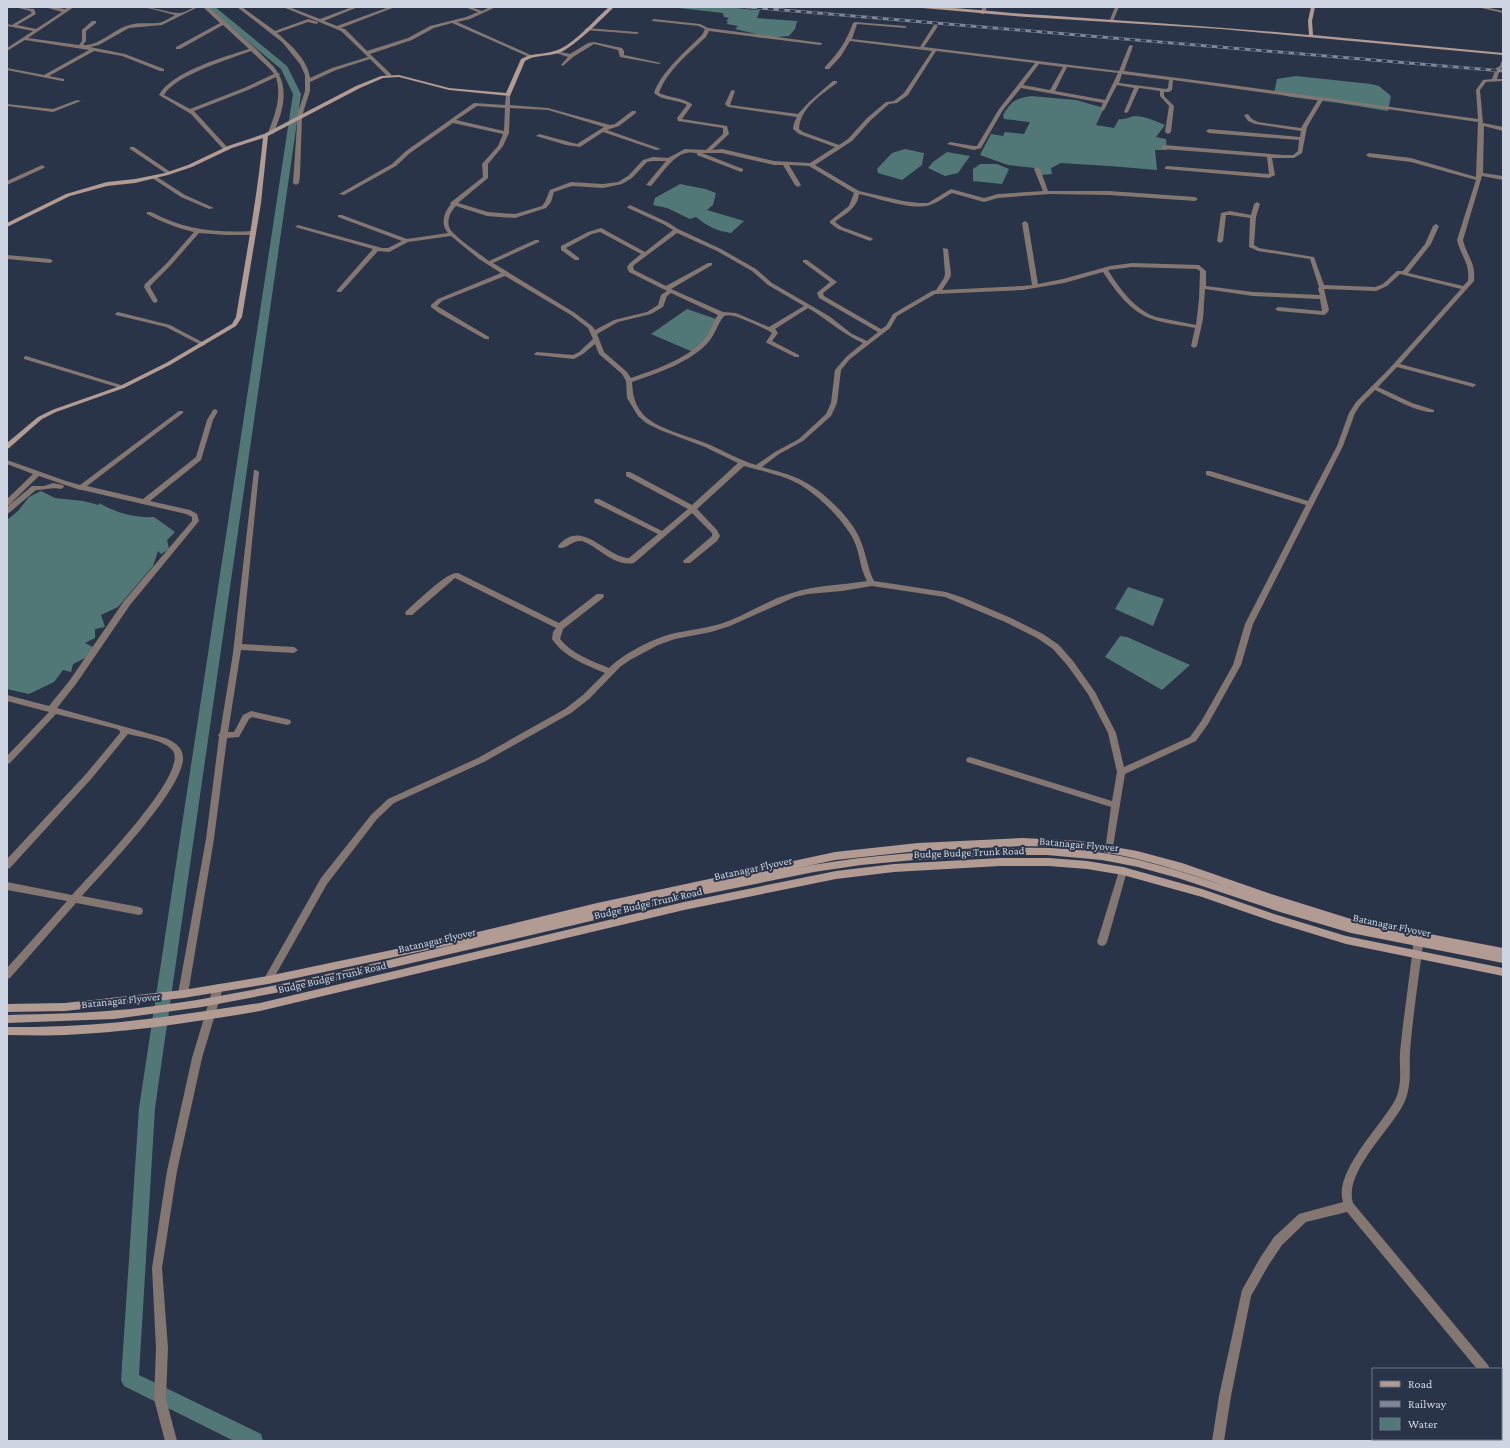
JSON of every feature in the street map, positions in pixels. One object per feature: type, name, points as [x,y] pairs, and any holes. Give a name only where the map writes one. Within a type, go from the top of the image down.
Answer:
[{"type":"street","points":[[13,26],[34,12],[32,10],[17,7]]},
{"type":"street","points":[[47,7],[66,11]]},
{"type":"street","points":[[7,50],[72,7]]},
{"type":"street","points":[[146,7],[180,15]]},
{"type":"street","points":[[86,47],[97,44],[128,27],[160,24],[196,7]]},
{"type":"street","points":[[7,447],[40,418],[54,411],[122,387],[162,368],[228,330],[234,325],[239,317],[269,134],[278,113],[282,96],[278,74],[205,7]]},
{"type":"street","points":[[239,7],[274,33],[298,57],[306,69],[308,87],[297,119],[299,164],[296,183]]},
{"type":"street","points":[[285,7],[322,20],[349,34],[359,46],[389,75]]},
{"type":"street","points":[[274,33],[308,20],[316,23],[356,7]]},
{"type":"street","points":[[375,7],[386,10]]},
{"type":"street","points":[[338,27],[392,7]]},
{"type":"street","points":[[467,7],[481,12]]},
{"type":"street","points":[[367,53],[410,39],[432,27],[453,22],[494,7]]},
{"type":"street","points":[[612,7],[566,46],[555,52],[531,56],[523,60],[508,95],[506,133],[503,140],[494,155],[485,164],[485,178],[453,203],[447,215],[446,226],[452,234],[489,263],[553,301],[585,323],[595,336],[601,352],[625,373],[629,380],[630,398],[634,407],[648,422],[662,429],[707,446],[743,464],[757,467],[802,482],[817,493],[843,518],[855,535],[872,583]]},
{"type":"street","points":[[923,7],[982,13],[1221,28],[1503,54]]},
{"type":"street","points":[[982,13],[985,7]]},
{"type":"street","points":[[1111,21],[1117,7]]},
{"type":"street","points":[[1311,37],[1310,21],[1313,7]]},
{"type":"street","points":[[1479,7],[1503,12]]},
{"type":"street","points":[[654,20],[700,25],[723,31],[820,44]]},
{"type":"street","points":[[80,47],[84,41],[84,30],[94,22]]},
{"type":"street","points":[[453,22],[531,56]]},
{"type":"street","points":[[178,48],[223,23]]},
{"type":"street","points":[[827,68],[839,55],[849,40],[854,23],[905,27]]},
{"type":"street","points":[[7,25],[36,30]]},
{"type":"street","points":[[921,48],[936,26]]},
{"type":"street","points":[[707,28],[704,36],[663,80],[656,90],[656,93],[682,101],[690,106],[679,118],[680,120],[725,127],[726,134],[721,140],[712,146],[708,152]]},
{"type":"street","points":[[587,29],[637,33]]},
{"type":"street","points":[[24,39],[86,47],[123,55],[162,70]]},
{"type":"street","points":[[849,40],[1171,78],[1480,123],[1503,129]]},
{"type":"street","points":[[563,65],[571,56],[590,44],[620,49],[622,51],[622,56],[625,57],[659,63]]},
{"type":"street","points":[[1102,110],[1122,73],[1131,46]]},
{"type":"street","points":[[44,77],[94,49]]},
{"type":"street","points":[[226,149],[197,117],[190,111],[161,96],[162,92],[173,82],[189,74],[253,50]]},
{"type":"street","points":[[811,165],[850,140],[865,123],[886,104],[895,102],[906,94],[935,50]]},
{"type":"street","points":[[555,52],[571,56]]},
{"type":"street","points":[[308,81],[334,69],[372,57]]},
{"type":"street","points":[[950,144],[974,148],[979,147],[1001,110],[1038,62]]},
{"type":"street","points":[[1494,80],[1497,70],[1502,67],[1503,62]]},
{"type":"street","points":[[1052,92],[1066,65]]},
{"type":"street","points":[[7,69],[62,80]]},
{"type":"street","points":[[190,111],[246,89],[278,74]]},
{"type":"street","points":[[7,225],[68,195],[107,184],[154,177],[190,166],[226,149],[269,134],[337,98],[356,86],[389,75],[399,76],[454,90],[508,95]]},
{"type":"street","points":[[1117,84],[1162,91],[1169,90],[1171,78]]},
{"type":"street","points":[[1121,772],[1193,739],[1201,728],[1237,665],[1249,624],[1340,446],[1352,413],[1363,397],[1395,365],[1470,281],[1470,261],[1462,247],[1460,240],[1479,177],[1480,123],[1478,90],[1485,81],[1503,80]]},
{"type":"street","points":[[835,82],[806,108],[799,116],[795,124],[797,131],[840,147]]},
{"type":"street","points":[[1020,86],[1106,102]]},
{"type":"street","points":[[1126,112],[1137,87]]},
{"type":"street","points":[[733,91],[727,104],[728,106],[799,116]]},
{"type":"street","points":[[1162,91],[1162,96],[1172,106],[1168,132]]},
{"type":"street","points":[[1164,147],[1290,157],[1298,154],[1302,149],[1304,130],[1321,99]]},
{"type":"street","points":[[7,105],[53,111],[79,101]]},
{"type":"street","points":[[342,194],[394,165],[408,152],[476,104],[553,110],[605,128],[658,149]]},
{"type":"street","points":[[539,136],[573,146],[578,146],[605,128],[614,127],[634,112]]},
{"type":"street","points":[[1246,115],[1250,120],[1257,123],[1304,130]]},
{"type":"street","points":[[452,121],[506,133]]},
{"type":"street","points":[[1209,131],[1302,139]]},
{"type":"street","points":[[132,148],[169,173]]},
{"type":"street","points":[[691,151],[741,170]]},
{"type":"street","points":[[649,185],[666,166],[669,160],[680,152],[722,151],[766,161],[811,165],[857,192],[903,203],[920,205],[929,204],[951,191],[984,200],[1003,196],[1046,193],[1109,193],[1196,199]]},
{"type":"street","points":[[1369,155],[1411,160],[1479,177],[1503,178]]},
{"type":"street","points":[[1167,168],[1269,176],[1272,175],[1269,156]]},
{"type":"street","points":[[453,203],[487,214],[515,216],[544,207],[552,192],[562,186],[575,184],[604,186],[620,183],[630,177],[645,161],[653,159],[669,160]]},
{"type":"street","points":[[785,163],[798,185]]},
{"type":"street","points":[[7,183],[17,180],[42,167]]},
{"type":"street","points":[[1037,170],[1046,193]]},
{"type":"street","points":[[154,177],[183,196],[211,208]]},
{"type":"street","points":[[857,192],[855,203],[852,208],[832,222],[840,228],[870,239]]},
{"type":"street","points":[[1257,204],[1253,217],[1251,246],[1258,249],[1312,258],[1322,288],[1326,310],[1324,313],[1278,309]]},
{"type":"street","points":[[630,207],[720,250],[747,266],[770,284],[835,322],[850,335],[867,343]]},
{"type":"street","points":[[149,213],[173,225],[199,230],[224,234],[253,233]]},
{"type":"street","points":[[1220,241],[1223,214],[1230,213],[1253,217]]},
{"type":"street","points":[[340,216],[408,241]]},
{"type":"street","points":[[1025,223],[1035,286]]},
{"type":"street","points":[[1405,273],[1428,244],[1436,226]]},
{"type":"street","points":[[298,227],[386,250],[408,241],[452,234]]},
{"type":"street","points":[[155,301],[147,287],[148,284],[168,265],[199,230]]},
{"type":"street","points":[[577,259],[564,250],[564,247],[595,231],[603,230],[645,254]]},
{"type":"street","points":[[676,230],[630,266],[631,271],[722,314],[728,313],[772,329],[808,306]]},
{"type":"street","points":[[489,263],[537,241]]},
{"type":"street","points":[[338,291],[377,248]]},
{"type":"street","points":[[938,291],[948,274],[945,249]]},
{"type":"street","points":[[7,257],[50,261]]},
{"type":"street","points":[[805,261],[834,282],[820,293],[821,297],[882,332]]},
{"type":"street","points":[[536,354],[574,357],[581,353],[595,336],[616,321],[649,313],[661,306],[664,295],[669,290],[710,264]]},
{"type":"street","points":[[757,467],[777,453],[801,440],[829,415],[834,403],[838,370],[848,358],[888,327],[895,315],[899,312],[938,291],[988,291],[1035,286],[1064,281],[1104,270],[1132,265],[1199,267],[1203,271],[1203,287],[1194,346]]},
{"type":"street","points":[[1104,270],[1119,292],[1143,313],[1154,318],[1198,327]]},
{"type":"street","points":[[1322,288],[1325,286],[1376,289],[1385,285],[1399,272],[1465,288]]},
{"type":"street","points":[[486,338],[433,306],[440,300],[506,274]]},
{"type":"street","points":[[1203,287],[1253,294],[1323,297]]},
{"type":"street","points":[[118,314],[168,326],[203,344]]},
{"type":"street","points":[[629,380],[656,371],[698,347],[710,336],[722,314]]},
{"type":"street","points":[[772,329],[775,333],[769,342],[797,356]]},
{"type":"street","points":[[26,358],[122,387]]},
{"type":"street","points":[[1395,365],[1473,385]]},
{"type":"street","points":[[1374,387],[1410,404],[1432,411]]},
{"type":"street","points":[[144,502],[199,458],[210,420],[216,411]]},
{"type":"street","points":[[7,512],[34,488],[45,488],[53,485],[71,489],[82,488],[181,412]]},
{"type":"street","points":[[7,462],[37,474],[82,488],[188,512],[195,516],[196,521],[128,603],[53,709],[7,761]]},
{"type":"street","points":[[562,546],[574,538],[583,539],[626,561],[634,559],[743,464]]},
{"type":"street","points":[[181,994],[210,839],[222,735],[237,647],[256,472]]},
{"type":"street","points":[[1208,473],[1311,504]]},
{"type":"street","points":[[7,503],[37,474]]},
{"type":"street","points":[[628,474],[692,508],[715,532],[716,536],[711,542],[687,561]]},
{"type":"street","points":[[597,501],[663,534]]},
{"type":"street","points":[[409,613],[449,578],[455,575],[560,626]]},
{"type":"street","points":[[268,980],[324,880],[374,817],[391,801],[481,760],[568,711],[586,697],[610,672],[627,658],[655,643],[674,636],[726,624],[793,595],[808,591],[842,588],[872,583],[946,595],[1008,620],[1040,636],[1056,647],[1082,678],[1099,706],[1112,733],[1121,772],[1109,850]]},
{"type":"street","points":[[600,596],[560,626],[556,635],[557,641],[579,658],[610,672]]},
{"type":"street","points":[[237,647],[294,650]]},
{"type":"street","points":[[7,698],[53,709],[166,741],[175,747],[179,754],[178,764],[166,790],[152,808],[7,975]]},
{"type":"street","points":[[222,735],[236,735],[246,717],[251,714],[287,722]]},
{"type":"street","points":[[7,865],[117,744],[124,734],[124,730]]},
{"type":"street","points":[[970,760],[1115,805]]},
{"type":"street","name":"Budge Budge Trunk Road","points":[[7,1008],[65,1007],[131,1000],[181,994],[268,980],[482,935],[597,907],[835,856],[918,847],[1023,842],[1082,845],[1137,855],[1182,867],[1338,919],[1503,952]]},
{"type":"street","name":"Batanagar Flyover","points":[[7,1019],[73,1017],[197,1003],[322,980],[698,892],[814,868],[861,861],[914,856],[1002,852],[1047,851],[1102,856],[1138,863],[1178,874],[1280,908],[1351,929],[1503,959]]},
{"type":"street","name":"Budge Budge Trunk Road","points":[[7,1031],[73,1030],[128,1025],[211,1015],[260,1006],[684,906],[836,875],[894,868],[1049,862],[1087,865],[1123,871],[1202,893],[1311,930],[1416,955],[1503,972]]},
{"type":"street","points":[[1102,942],[1123,871]]},
{"type":"street","points":[[7,886],[139,912]]},
{"type":"street","points":[[1419,936],[1405,1053],[1405,1081],[1400,1101],[1362,1154],[1348,1183],[1346,1197],[1350,1206],[1483,1368]]},
{"type":"street","points":[[171,1441],[160,1399],[162,1348],[158,1268],[172,1171],[197,1058],[218,988]]},
{"type":"street","points":[[1218,1441],[1225,1396],[1246,1294],[1278,1241],[1303,1218],[1350,1206]]},
{"type":"water","points":[[670,7],[727,7],[760,10],[757,18],[797,21],[795,29],[789,36],[765,38],[755,37],[756,34],[735,29],[738,26],[727,24],[728,22],[726,21],[729,18],[724,17],[723,13]]},
{"type":"water","points":[[1296,76],[1379,86],[1391,96],[1388,111],[1291,97],[1274,93],[1277,79]]},
{"type":"water","points":[[1031,96],[1076,100],[1104,108],[1096,125],[1114,128],[1119,119],[1134,116],[1158,122],[1165,125],[1156,137],[1166,139],[1167,150],[1155,150],[1157,170],[1061,163],[1051,168],[1052,174],[1041,175],[1035,168],[1008,165],[980,155],[991,134],[1003,136],[1005,132],[1024,134],[1030,122],[1004,119],[1003,115],[1014,101]]},
{"type":"water","points":[[905,149],[924,153],[922,165],[902,180],[878,173],[877,169],[892,153]]},
{"type":"water","points":[[947,152],[970,156],[958,173],[945,176],[928,168],[933,162]]},
{"type":"water","points":[[980,164],[997,164],[1009,169],[1002,184],[973,181],[973,169]]},
{"type":"water","points":[[680,184],[705,189],[716,193],[713,205],[707,210],[744,221],[731,233],[712,228],[696,217],[690,219],[667,208],[653,205],[655,198]]},
{"type":"water","points":[[687,309],[716,319],[713,334],[693,352],[651,334]]},
{"type":"water","points":[[41,491],[55,498],[83,501],[99,505],[99,503],[112,510],[126,514],[140,517],[154,517],[175,532],[167,540],[169,549],[161,554],[158,551],[153,566],[118,607],[101,615],[105,627],[95,629],[95,638],[85,643],[95,648],[93,654],[73,664],[71,672],[63,670],[54,682],[29,694],[7,689],[7,520],[18,511],[29,497]]},
{"type":"water","points":[[1128,587],[1164,599],[1153,626],[1115,609]]},
{"type":"water","points":[[1120,636],[1127,637],[1190,665],[1162,690],[1105,657]]},
{"type":"waterway","points":[[211,7],[284,68],[297,94],[147,1108],[130,1380],[254,1441]]},
{"type":"railway","points":[[746,7],[1503,71]]}]
